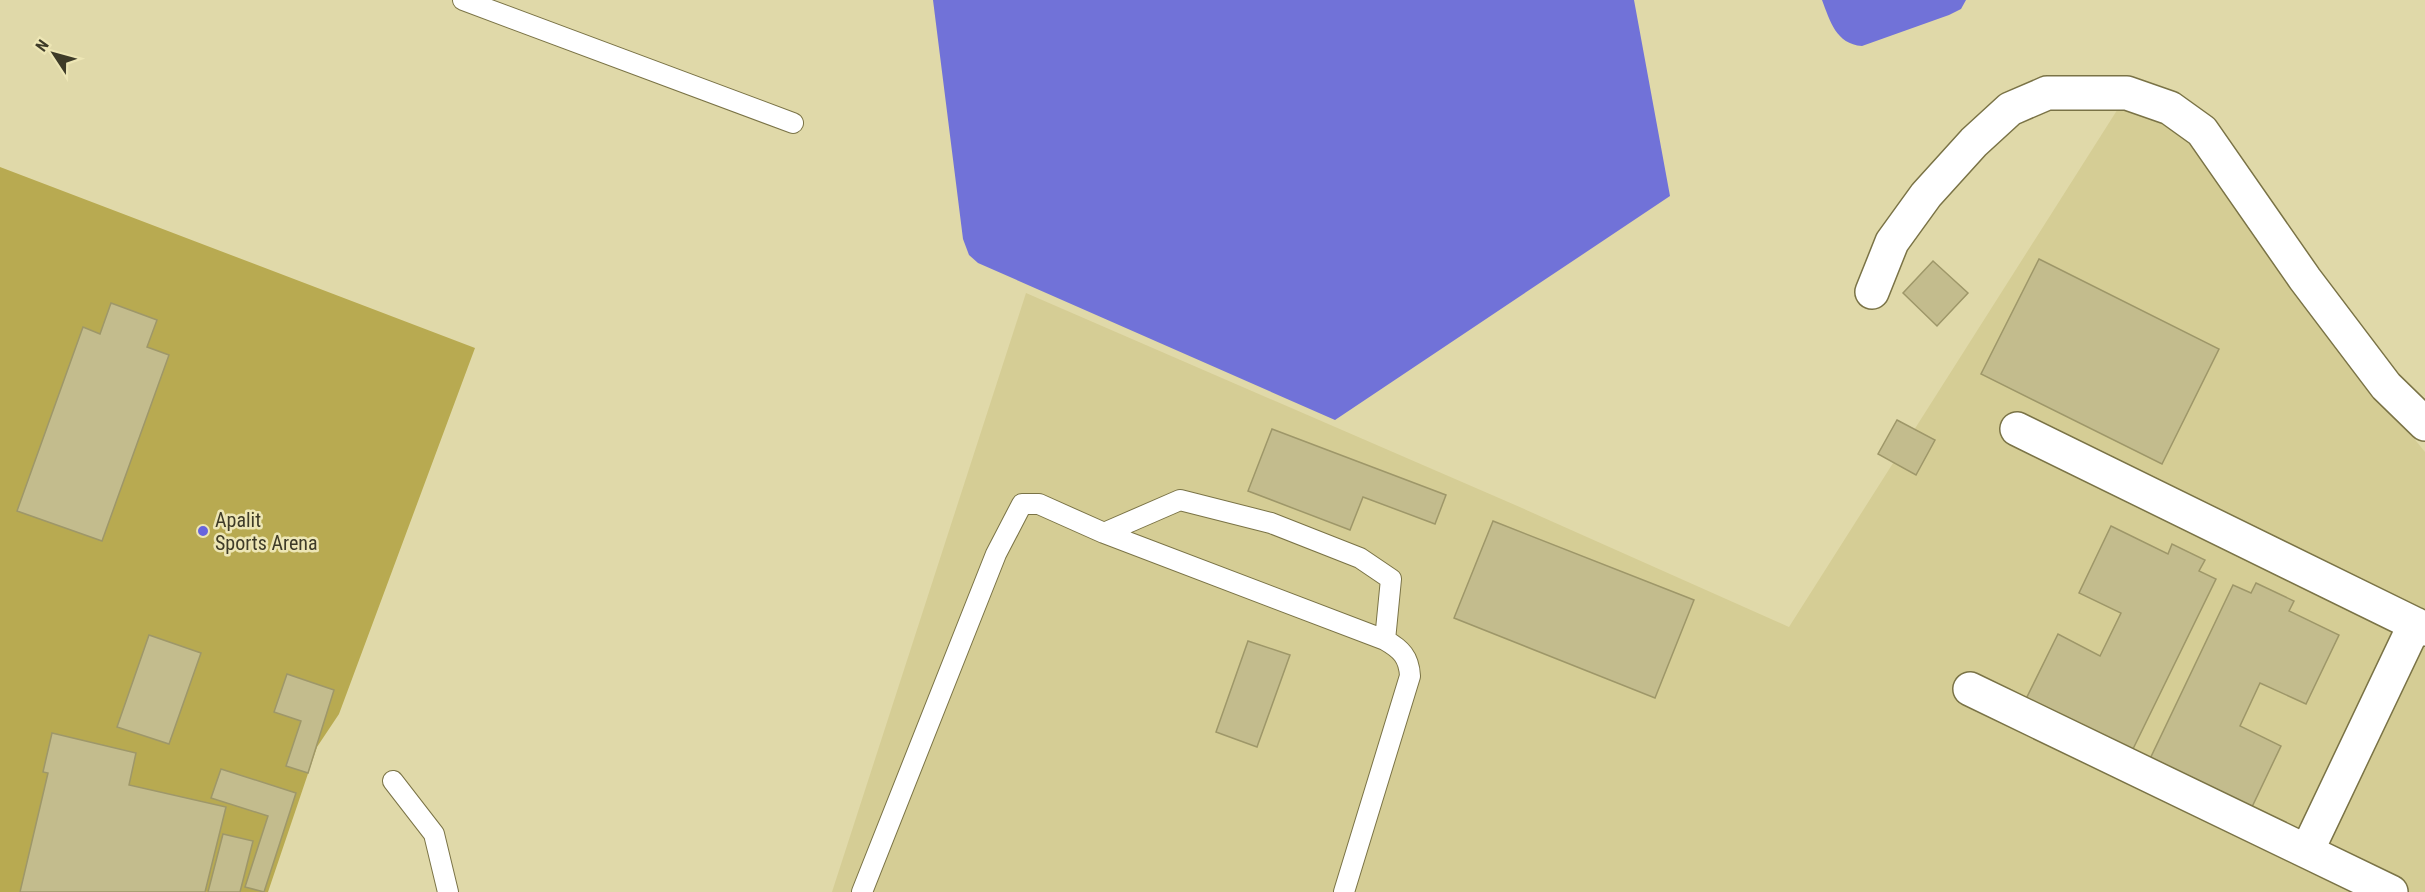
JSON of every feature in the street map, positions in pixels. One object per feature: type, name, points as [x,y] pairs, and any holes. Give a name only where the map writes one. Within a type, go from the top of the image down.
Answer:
[{"type":"street","points":[[1872,292],[1892,242],[1926,195],[1974,142],[2010,109],[2047,93],[2127,93],[2170,108],[2202,131],[2305,279],[2386,386],[2425,424]]},
{"type":"street","points":[[2017,429],[2420,627],[2307,851]]},
{"type":"street","points":[[1970,689],[2391,892]]},
{"type":"lane","points":[[463,0],[793,123]]},
{"type":"lane","points":[[1104,533],[1180,500],[1271,523],[1360,558],[1391,579],[1385,640]]},
{"type":"lane","points":[[862,892],[996,554],[1022,504],[1039,504],[1104,533],[1385,640],[1400,649],[1409,667],[1410,676],[1344,892]]},
{"type":"lane","points":[[393,781],[434,834],[448,892]]},
{"type":"shaded area","points":[[933,0],[1634,0],[1670,196],[1335,420],[978,263],[969,255],[963,239]]},
{"type":"shaded area","points":[[1822,0],[1966,0],[1961,9],[1949,15],[1862,46],[1846,41],[1840,36],[1831,23]]},
{"type":"shaded area","points":[[2121,104],[2175,122],[2308,308],[2425,452],[2425,892],[832,892],[1026,293],[1522,508],[1789,627]]},
{"type":"shaded area","name":"Apalit Sports Arena","points":[[0,167],[475,348],[339,714],[317,747],[268,892],[0,892]]},
{"type":"building","points":[[2039,259],[2219,349],[2162,464],[1981,374]]},
{"type":"building","points":[[1933,261],[1968,293],[1937,326],[1903,293]]},
{"type":"building","points":[[111,303],[157,320],[147,347],[169,355],[102,541],[17,511],[83,327],[100,334]]},
{"type":"building","points":[[1897,420],[1935,440],[1916,475],[1878,454]]},
{"type":"building","points":[[1272,429],[1446,495],[1435,524],[1363,497],[1350,530],[1248,491]]},
{"type":"building","points":[[1493,521],[1694,600],[1655,698],[1454,618]]},
{"type":"building","points":[[2111,526],[2168,554],[2172,544],[2205,560],[2199,571],[2216,579],[2131,753],[2025,701],[2058,634],[2100,656],[2121,613],[2079,593]]},
{"type":"building","points":[[2256,583],[2294,601],[2289,611],[2339,635],[2306,704],[2260,683],[2240,726],[2281,746],[2251,809],[2149,761],[2233,585],[2251,593]]},
{"type":"building","points":[[149,635],[201,653],[169,744],[117,727]]},
{"type":"building","points":[[1248,641],[1290,655],[1257,747],[1216,732]]},
{"type":"building","points":[[287,674],[334,690],[308,773],[286,766],[301,721],[274,712]]},
{"type":"building","points":[[52,733],[136,753],[129,785],[226,807],[205,892],[20,892],[48,773],[43,772]]},
{"type":"building","points":[[221,769],[296,793],[264,892],[245,887],[268,816],[211,798]]},
{"type":"building","points":[[223,834],[253,841],[240,892],[208,892]]},
{"type":"place","name":"Apalit Sports Arena","points":[[203,531]]}]
